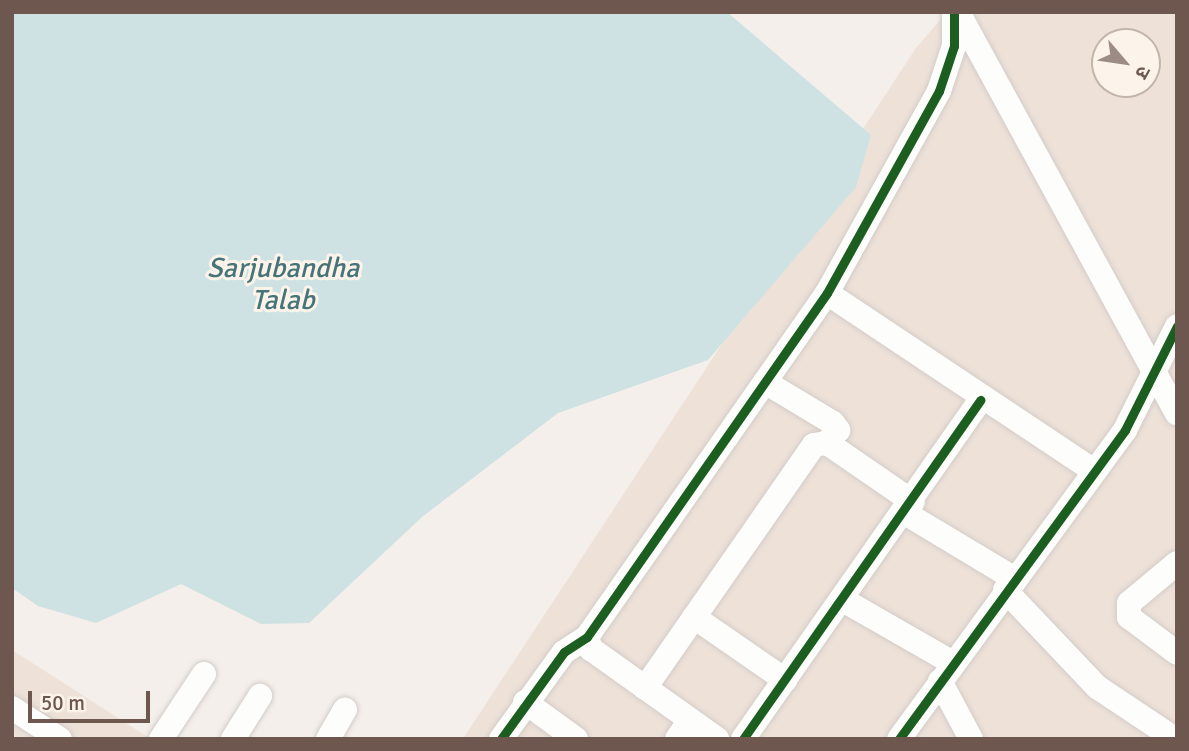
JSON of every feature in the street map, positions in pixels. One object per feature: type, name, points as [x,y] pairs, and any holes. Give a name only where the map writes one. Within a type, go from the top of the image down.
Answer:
[{"type":"street","points":[[501,739],[525,702],[564,652],[587,637],[827,293],[939,91],[954,46],[956,12]]},
{"type":"street","points":[[956,12],[1177,413]]},
{"type":"street","points":[[827,293],[980,400],[1094,471]]},
{"type":"street","points":[[899,739],[1009,584],[1094,471],[1156,377],[1177,326]]},
{"type":"street","points":[[645,688],[814,445],[827,443],[838,430],[833,424],[765,383]]},
{"type":"street","points":[[743,739],[909,507],[980,400]]},
{"type":"street","points":[[827,443],[1009,584],[1097,687],[1166,733]]},
{"type":"street","points":[[1177,562],[1129,603],[1129,617],[1177,653]]},
{"type":"street","points":[[843,600],[946,672],[971,739]]},
{"type":"street","points":[[694,617],[785,680]]},
{"type":"street","points":[[587,637],[591,649],[645,688],[684,729],[717,739]]},
{"type":"street","points":[[162,739],[204,674]]},
{"type":"street","points":[[233,739],[260,696]]},
{"type":"street","points":[[525,702],[576,739]]},
{"type":"street","points":[[12,708],[60,739]]},
{"type":"street","points":[[328,739],[345,709]]},
{"type":"shaded area","points":[[947,12],[1177,12],[1177,739],[463,739],[916,48]]},
{"type":"shaded area","points":[[12,650],[151,739],[12,739]]},
{"type":"water","name":"Sarjubandha Talab","points":[[12,12],[727,12],[871,135],[856,187],[708,360],[558,413],[422,517],[309,623],[261,624],[181,584],[96,623],[38,606],[12,588]]},
{"type":"cycle path","points":[[501,739],[564,652],[587,637],[827,293],[939,91],[954,46],[954,12]]},
{"type":"cycle path","points":[[899,739],[1125,430],[1177,326]]},
{"type":"cycle path","points":[[743,739],[980,400]]}]
